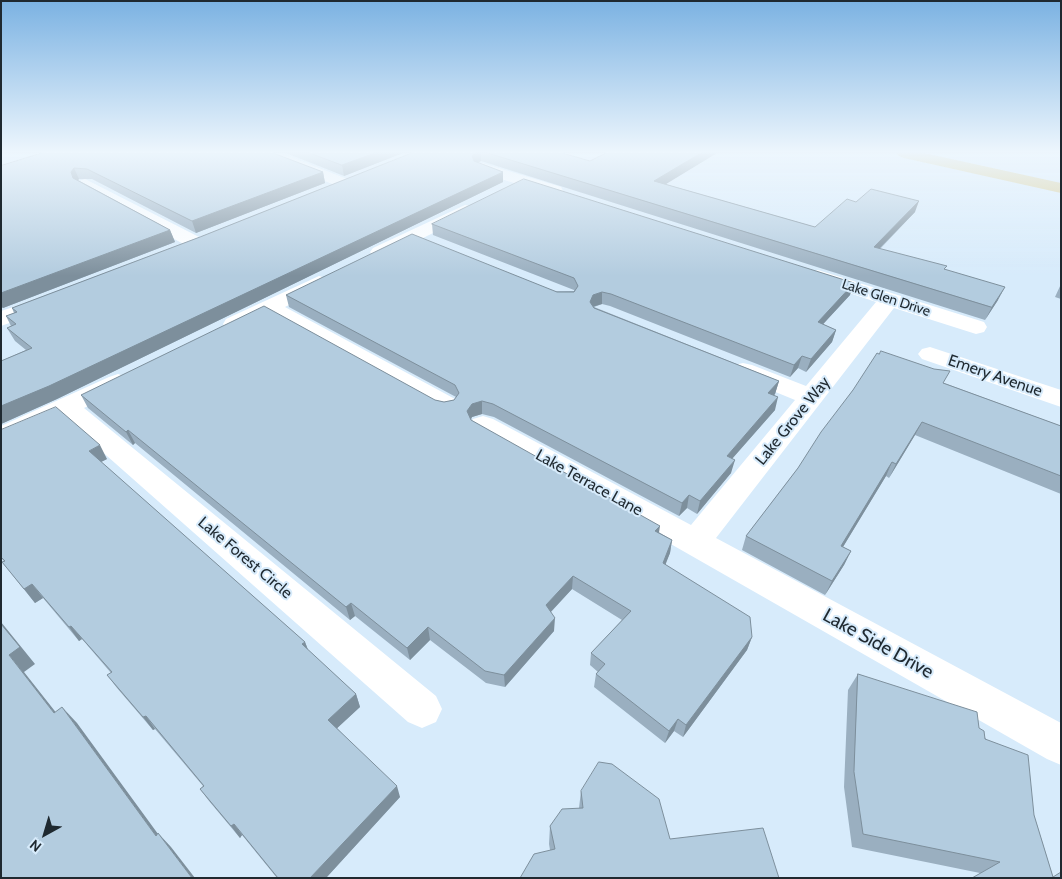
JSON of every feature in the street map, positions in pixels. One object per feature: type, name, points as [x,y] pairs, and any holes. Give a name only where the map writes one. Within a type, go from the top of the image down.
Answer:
[{"type":"street","points":[[103,194],[196,243]]},
{"type":"street","points":[[362,261],[497,194]]},
{"type":"street","points":[[564,194],[570,196]]},
{"type":"street","points":[[178,250],[214,236]]},
{"type":"street","points":[[412,236],[440,246]]},
{"type":"street","name":"Lake Glen Drive","points":[[796,269],[976,327]]},
{"type":"street","points":[[216,333],[336,273]]},
{"type":"street","points":[[1,319],[57,298]]},
{"type":"street","name":"Lake Grove Way","points":[[695,542],[890,299]]},
{"type":"street","points":[[268,307],[446,405]]},
{"type":"street","name":"Emery Avenue","points":[[930,354],[1061,399]]},
{"type":"street","points":[[720,361],[812,398]]},
{"type":"street","points":[[1,437],[68,407],[137,372]]},
{"type":"street","name":"Lake Forest Circle","points":[[68,407],[422,710]]},
{"type":"street","name":"Lake Terrace Lane","points":[[484,424],[695,542]]},
{"type":"street","name":"Lake Side Drive","points":[[695,542],[1061,745]]},
{"type":"building","points":[[1,194],[103,194],[170,230],[1,293]]},
{"type":"building","points":[[138,194],[264,194],[192,221]]},
{"type":"building","points":[[308,194],[456,194],[49,386],[1,406],[1,361],[32,348],[7,328],[16,324],[6,316],[17,312],[12,308]]},
{"type":"building","points":[[493,194],[572,194],[854,283],[818,322],[836,330],[811,359],[802,356],[794,365],[611,294],[602,292],[593,295],[590,302],[594,308],[779,381],[768,393],[778,397],[727,456],[735,460],[700,501],[689,495],[682,503],[493,404],[482,401],[472,404],[467,411],[471,420],[660,526],[655,531],[672,540],[663,563],[750,617],[752,637],[686,725],[678,719],[669,731],[596,674],[605,664],[591,653],[631,611],[573,576],[546,605],[555,618],[504,675],[485,671],[428,627],[407,648],[351,603],[346,607],[128,430],[126,432],[81,395],[264,306],[435,400],[444,402],[454,400],[459,393],[455,385],[286,295],[412,234],[557,292],[574,292],[578,286],[574,278],[432,224]]},
{"type":"building","points":[[622,194],[700,194],[815,227],[847,199],[856,202],[865,194],[891,194],[919,201],[874,247],[947,266],[944,269],[1005,287],[992,307]]},
{"type":"building","points":[[881,351],[934,369],[950,371],[943,383],[1061,426],[1061,476],[922,422],[896,464],[892,462],[841,546],[851,551],[832,581],[746,536],[798,468],[877,353],[879,354]]},
{"type":"building","points":[[56,407],[100,445],[89,451],[305,642],[302,644],[356,694],[328,720],[397,786],[310,878],[278,878],[234,824],[231,826],[200,789],[204,786],[146,716],[143,717],[107,675],[112,672],[71,626],[69,627],[32,584],[24,589],[2,562],[5,561],[1,557],[1,430]]},
{"type":"building","points":[[1,624],[20,647],[9,655],[54,713],[62,707],[156,836],[158,833],[192,878],[1,878]]},
{"type":"building","points":[[858,674],[977,712],[979,728],[984,731],[985,739],[1028,755],[1034,815],[1053,877],[1061,872],[1061,878],[972,878],[1000,862],[863,834],[854,772]]},
{"type":"building","points":[[599,762],[612,764],[659,799],[670,839],[763,828],[779,878],[520,878],[534,854],[555,849],[550,826],[562,809],[583,808],[581,791]]}]
